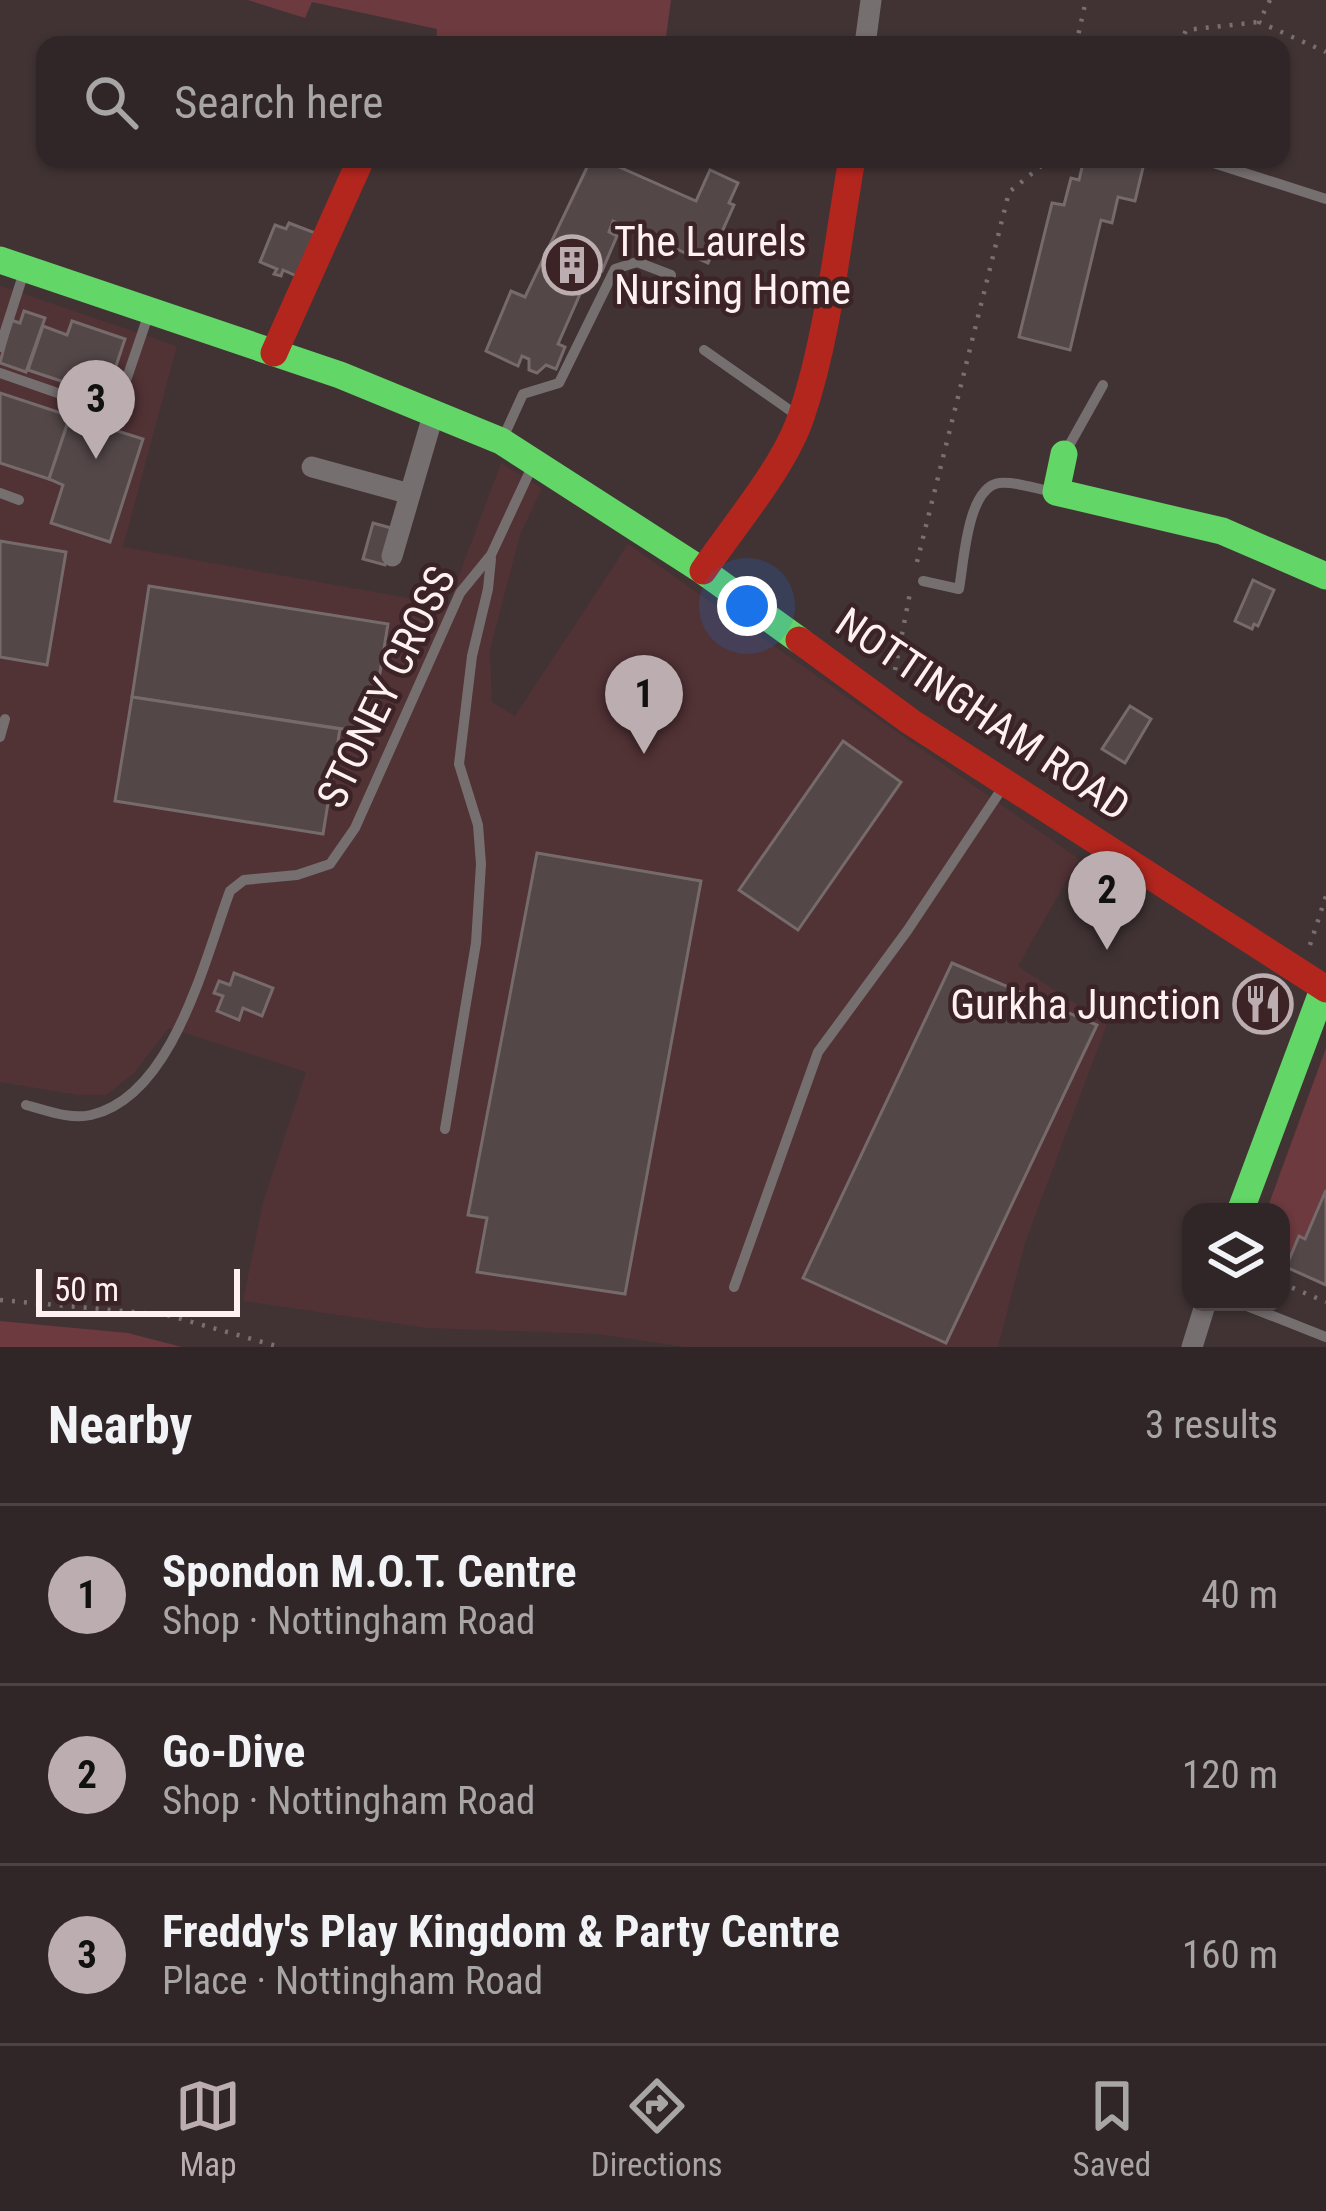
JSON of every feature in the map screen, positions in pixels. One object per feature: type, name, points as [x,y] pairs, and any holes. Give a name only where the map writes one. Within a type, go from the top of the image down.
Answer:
[{"type":"main road","points":[[274,353],[357,168]]},
{"type":"main road","points":[[703,571],[771,472],[801,418],[821,337],[850,168]]},
{"type":"main road","name":"NOTTINGHAM ROAD","points":[[12,264],[434,412],[535,460],[703,571],[887,705],[1317,983]]},
{"type":"main road","points":[[1064,454],[1056,492],[1222,531],[1326,576]]},
{"type":"main road","points":[[1243,1203],[1317,983]]},
{"type":"street","points":[[866,36],[871,0]]},
{"type":"street","points":[[392,556],[434,412]]},
{"type":"street","points":[[312,467],[410,494]]},
{"type":"street","points":[[1192,1347],[1203,1311]]},
{"type":"lane","points":[[1229,168],[1326,199]]},
{"type":"lane","points":[[501,442],[524,394],[559,383],[615,269],[637,262],[671,275]]},
{"type":"lane","points":[[0,346],[12,264]]},
{"type":"lane","points":[[0,373],[115,413],[150,311]]},
{"type":"lane","points":[[704,350],[801,418]]},
{"type":"lane","points":[[1064,454],[1103,385]]},
{"type":"lane","name":"STONEY CROSS","points":[[26,1105],[89,1116],[118,1105],[140,1088],[181,1022],[230,892],[244,880],[297,874],[330,864],[355,828],[460,593],[491,555],[535,460]]},
{"type":"lane","points":[[923,581],[959,589],[974,504],[988,488],[998,483],[1056,492]]},
{"type":"lane","points":[[0,494],[19,500]]},
{"type":"lane","points":[[445,1129],[476,943],[481,864],[478,825],[459,764],[491,555]]},
{"type":"lane","points":[[0,737],[4,718]]},
{"type":"lane","points":[[734,1287],[818,1052],[907,931],[1006,783]]},
{"type":"lane","points":[[1260,1311],[1326,1337]]},
{"type":"path","points":[[1078,36],[1086,0]]},
{"type":"path","points":[[1258,22],[1270,0]]},
{"type":"path","points":[[1184,36],[1186,30],[1258,22],[1290,36]]},
{"type":"path","points":[[1290,36],[1326,52]]},
{"type":"path","points":[[887,705],[913,579],[1009,192],[1039,168]]},
{"type":"path","points":[[1317,983],[1326,896]]},
{"type":"path","points":[[1290,1287],[1326,1303]]},
{"type":"path","points":[[0,1300],[167,1315],[280,1347]]},
{"type":"shaded area","points":[[248,0],[671,0],[666,36],[437,36],[437,29],[312,2],[305,18]]},
{"type":"shaded area","points":[[0,286],[177,346],[123,547],[448,605],[501,463],[542,488],[520,535],[490,650],[492,702],[515,716],[628,544],[1079,859],[1018,966],[1107,1024],[1025,1243],[998,1347],[685,1347],[598,1334],[427,1328],[243,1301],[263,1202],[306,1072],[169,1028],[134,1073],[106,1095],[0,1082]]},
{"type":"shaded area","points":[[1326,1048],[1326,1190],[1305,1239],[1299,1237],[1290,1256],[1290,1203],[1269,1203]]},
{"type":"shaded area","points":[[0,1321],[128,1333],[182,1347],[0,1347]]},
{"type":"building","name":"The Laurels Nursing Home","points":[[587,168],[621,168],[696,201],[710,170],[738,183],[729,203],[734,205],[708,263],[613,221],[609,232],[617,236],[602,271],[592,267],[558,344],[565,347],[556,369],[546,365],[537,373],[529,370],[529,359],[522,356],[518,366],[486,351],[511,291],[525,297]]},
{"type":"building","points":[[1082,168],[1143,168],[1135,201],[1118,197],[1112,223],[1101,220],[1070,350],[1019,337],[1052,203],[1064,205],[1071,178],[1079,180]]},
{"type":"building","points":[[289,223],[318,234],[301,278],[283,270],[281,276],[274,274],[277,269],[260,262],[275,225],[286,229]]},
{"type":"building","points":[[24,311],[45,318],[26,372],[0,363],[11,320],[20,323]]},
{"type":"building","points":[[72,321],[125,339],[106,396],[28,370],[43,326],[67,335]]},
{"type":"building","points":[[0,393],[70,416],[49,479],[0,463]]},
{"type":"building","points":[[70,416],[143,439],[110,542],[51,523],[63,485],[49,479]]},
{"type":"building","points":[[373,523],[395,529],[385,565],[363,559]]},
{"type":"building","points":[[0,541],[66,552],[47,665],[0,657]]},
{"type":"building","points":[[1253,580],[1274,590],[1258,626],[1252,629],[1235,621]]},
{"type":"building","points":[[149,586],[388,624],[370,733],[132,697]]},
{"type":"building","points":[[132,697],[340,729],[323,834],[115,801]]},
{"type":"building","points":[[1130,706],[1151,719],[1125,763],[1102,749]]},
{"type":"building","points":[[843,741],[901,782],[798,930],[739,890]]},
{"type":"building","points":[[537,853],[701,881],[625,1294],[477,1272],[487,1218],[468,1215]]},
{"type":"building","points":[[952,963],[1097,1025],[946,1343],[803,1278]]},
{"type":"building","points":[[234,973],[273,988],[262,1016],[243,1008],[239,1020],[217,1011],[223,996],[214,993],[219,981],[230,985]]},
{"type":"building","points":[[1326,1190],[1326,1285],[1290,1269],[1299,1236],[1305,1239]]},
{"type":"traffic: fast","points":[[0,260],[340,375],[501,441],[703,571],[799,640]]},
{"type":"traffic: fast","points":[[1064,454],[1056,492],[1222,531],[1326,576]]},
{"type":"traffic: fast","points":[[1243,1203],[1324,987]]},
{"type":"traffic: jam","points":[[274,353],[357,168]]},
{"type":"traffic: jam","points":[[703,571],[771,475],[802,414],[826,320],[851,168]]},
{"type":"traffic: jam","points":[[799,640],[911,722],[1326,989]]},
{"type":"place","name":"The Laurels Nursing Home","points":[[572,265]]},
{"type":"place","name":"Freddy's Play Kingdom & Party Centre","points":[[96,459]]},
{"type":"place","name":"Spondon M.O.T. Centre","points":[[644,754]]},
{"type":"place","name":"Go-Dive","points":[[1107,950]]},
{"type":"place","name":"Gurkha Junction","points":[[1263,1004]]}]
